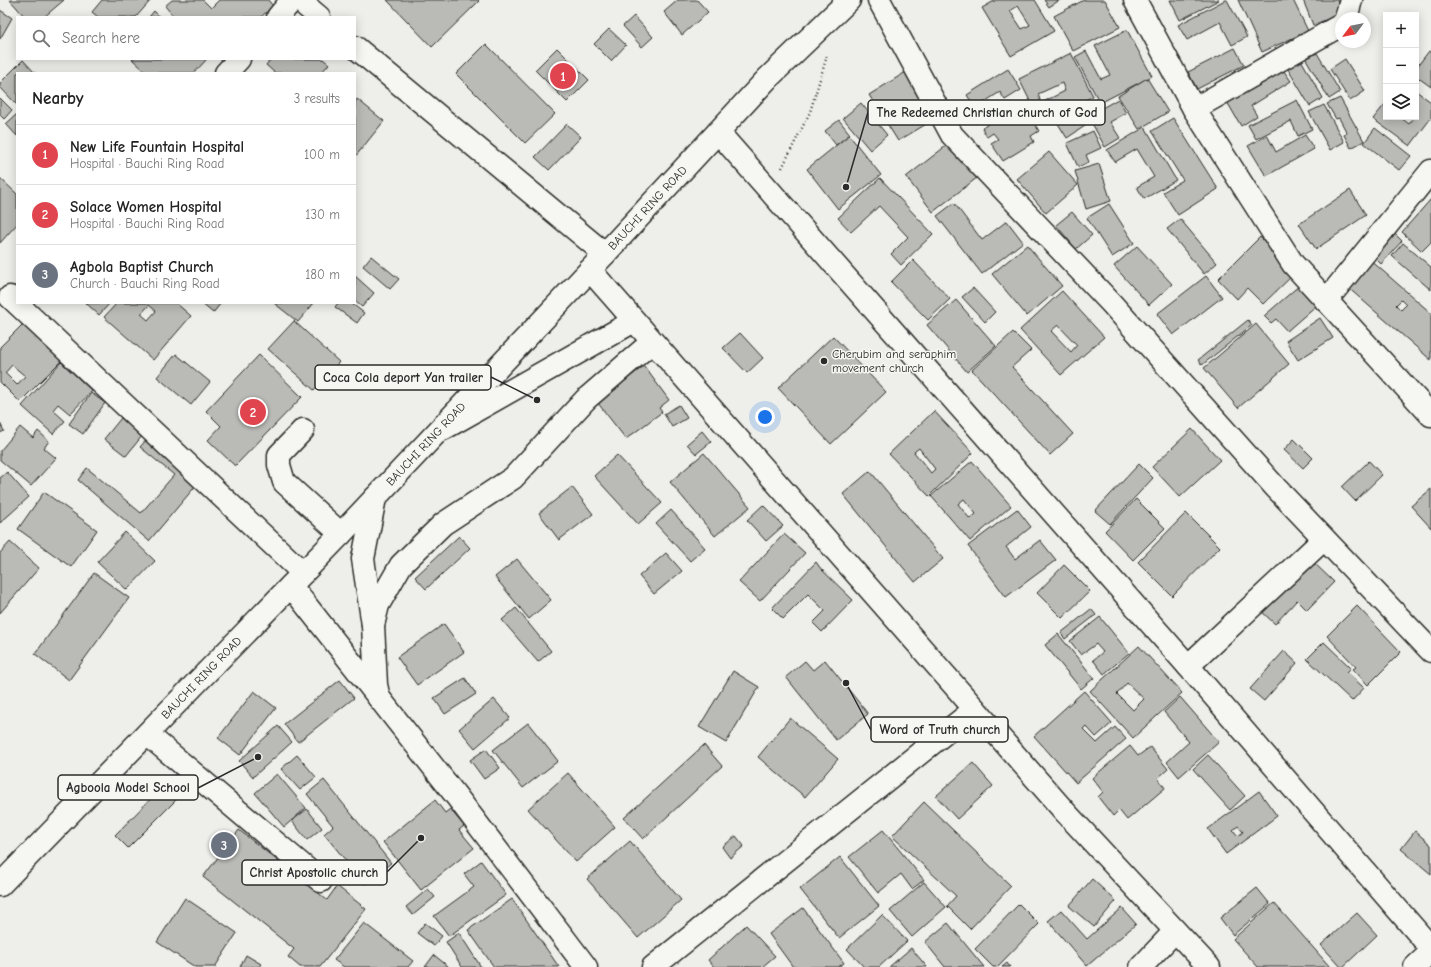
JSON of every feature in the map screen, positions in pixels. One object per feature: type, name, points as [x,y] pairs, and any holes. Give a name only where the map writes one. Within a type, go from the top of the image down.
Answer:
[{"type":"street","points":[[279,16],[292,0]]},
{"type":"street","points":[[299,0],[318,16]]},
{"type":"street","name":"BAUCHI RING ROAD","points":[[0,885],[341,534],[767,80],[849,0]]},
{"type":"street","points":[[879,0],[952,135],[1111,303],[1276,488],[1431,651]]},
{"type":"street","points":[[1135,0],[1194,109],[1293,264],[1431,415]]},
{"type":"street","points":[[1348,12],[1351,0]]},
{"type":"street","points":[[1194,109],[1335,28]]},
{"type":"street","points":[[356,48],[597,262],[634,321],[652,342],[1066,813],[1209,967]]},
{"type":"street","points":[[227,72],[238,60]]},
{"type":"street","points":[[718,132],[1188,666],[1431,948]]},
{"type":"street","points":[[1326,301],[1431,171]]},
{"type":"street","points":[[9,298],[297,579],[380,699],[457,797],[586,967]]},
{"type":"street","points":[[437,432],[634,321]]},
{"type":"street","points":[[373,625],[378,605],[401,565],[443,524],[513,478],[586,399],[652,342]]},
{"type":"street","points":[[303,430],[279,454],[279,465],[284,482],[341,534]]},
{"type":"street","points":[[375,498],[363,559],[373,625],[376,685],[380,699]]},
{"type":"street","points":[[1188,666],[1324,539]]},
{"type":"street","points":[[653,967],[975,709]]},
{"type":"street","points":[[147,734],[321,881]]},
{"type":"street","points":[[1140,967],[1175,931]]},
{"type":"street","points":[[1415,967],[1431,952]]},
{"type":"path","points":[[782,168],[810,112],[828,52]]},
{"type":"building","points":[[10,0],[64,0],[45,16],[24,16]]},
{"type":"building","points":[[102,0],[151,0],[137,16],[97,16],[92,12]]},
{"type":"building","points":[[172,0],[203,0],[211,8],[219,0],[268,0],[273,6],[262,16],[173,16],[165,6]]},
{"type":"building","points":[[387,0],[478,0],[479,1],[432,47]]},
{"type":"building","points":[[678,0],[697,0],[708,12],[682,35],[664,12]]},
{"type":"building","points":[[996,0],[1035,0],[1054,31],[1011,56],[982,8]],"holes":[[[1018,6],[1030,25],[1022,29],[1010,11]]]},
{"type":"building","points":[[1044,0],[1060,0],[1049,7]]},
{"type":"building","points":[[1084,0],[1105,0],[1120,27],[1073,51],[1054,16]]},
{"type":"building","points":[[1170,0],[1219,0],[1180,20]]},
{"type":"building","points":[[1227,0],[1247,37],[1232,45],[1220,22],[1187,40],[1178,25]]},
{"type":"building","points":[[1238,0],[1293,0],[1308,31],[1262,52]]},
{"type":"building","points":[[1303,0],[1337,0],[1342,12],[1335,12],[1335,16],[1313,25]]},
{"type":"building","points":[[0,10],[12,18],[0,39]]},
{"type":"building","points":[[154,11],[159,16],[150,16]]},
{"type":"building","points":[[634,16],[653,37],[642,47],[623,26]]},
{"type":"building","points":[[609,29],[626,45],[611,61],[594,44]]},
{"type":"building","points":[[1127,30],[1152,76],[1100,103],[1075,57],[1086,51],[1101,79],[1110,75],[1095,46]]},
{"type":"building","points":[[486,44],[555,114],[525,143],[456,74]]},
{"type":"building","points":[[557,48],[589,80],[567,102],[535,70]]},
{"type":"building","points":[[1235,48],[1244,65],[1197,89],[1188,72]]},
{"type":"building","points":[[1429,51],[1431,52],[1431,87],[1419,78],[1419,64]]},
{"type":"building","points":[[1071,53],[1093,96],[1041,123],[1019,79]],"holes":[[[1062,83],[1065,91],[1041,103],[1038,94]]]},
{"type":"building","points":[[1317,53],[1340,92],[1329,99],[1306,59]]},
{"type":"building","points":[[1300,58],[1323,98],[1310,106],[1286,66]]},
{"type":"building","points":[[1345,59],[1365,91],[1350,101],[1330,69]]},
{"type":"building","points":[[23,60],[34,72],[16,72],[16,104],[0,87],[0,83]]},
{"type":"building","points":[[133,60],[206,60],[195,72],[146,72]]},
{"type":"building","points":[[270,60],[324,60],[329,64],[322,72],[274,72],[266,65]]},
{"type":"building","points":[[1281,67],[1291,81],[1251,106],[1257,116],[1241,126],[1226,100]]},
{"type":"building","points":[[1008,69],[1021,90],[1005,100],[1000,92],[975,108],[967,95]]},
{"type":"building","points":[[909,70],[938,117],[898,141],[869,95]]},
{"type":"building","points":[[1147,78],[1168,112],[1139,129],[1118,96]]},
{"type":"building","points":[[1419,93],[1431,102],[1431,118],[1410,146],[1373,119],[1383,107],[1383,120],[1404,120],[1409,124],[1412,120],[1419,120]]},
{"type":"building","points":[[0,98],[12,110],[4,119],[0,115]]},
{"type":"building","points":[[1340,98],[1364,141],[1351,148],[1344,135],[1347,133],[1339,118],[1336,119],[1327,104]]},
{"type":"building","points":[[357,99],[384,121],[356,156]]},
{"type":"building","points":[[1118,99],[1126,113],[1110,122],[1120,138],[1105,147],[1088,116]]},
{"type":"building","points":[[1297,100],[1312,129],[1298,136],[1291,121],[1256,139],[1248,125]]},
{"type":"building","points":[[861,103],[887,135],[870,150],[843,118]]},
{"type":"building","points":[[1022,103],[1039,131],[1031,136],[1034,142],[1003,161],[991,143],[998,139],[993,133],[987,137],[982,128]]},
{"type":"building","points":[[1324,105],[1344,142],[1330,150],[1309,112]]},
{"type":"building","points":[[1075,110],[1085,126],[1067,138],[1057,122]]},
{"type":"building","points":[[16,115],[16,135],[6,124]]},
{"type":"building","points":[[1173,118],[1218,189],[1178,215],[1163,192],[1183,180],[1152,131]]},
{"type":"building","points":[[839,120],[850,134],[836,145],[825,131]]},
{"type":"building","points":[[567,124],[581,137],[549,170],[535,157]]},
{"type":"building","points":[[1145,127],[1176,180],[1144,199],[1137,187],[1154,177],[1137,149],[1115,162],[1107,150]]},
{"type":"building","points":[[1375,128],[1411,156],[1399,170],[1364,143]]},
{"type":"building","points":[[1093,131],[1101,148],[1086,155],[1089,162],[1078,167],[1067,143]]},
{"type":"building","points":[[849,135],[881,175],[838,209],[807,169]]},
{"type":"building","points":[[1267,135],[1276,152],[1305,135],[1314,149],[1266,176],[1248,146]]},
{"type":"building","points":[[951,142],[978,177],[933,212],[906,177]]},
{"type":"building","points":[[1049,152],[1078,185],[1046,213],[1017,179]]},
{"type":"building","points":[[1099,164],[1111,201],[1086,209],[1075,171]]},
{"type":"building","points":[[0,178],[16,193],[16,225],[0,243]]},
{"type":"building","points":[[880,178],[933,234],[901,265],[891,254],[908,237],[879,206],[851,232],[838,218]]},
{"type":"building","points":[[1350,190],[1366,215],[1316,249],[1299,224]]},
{"type":"building","points":[[1431,199],[1431,242],[1422,251],[1402,232]]},
{"type":"building","points":[[954,203],[982,240],[1007,221],[1023,242],[982,274],[937,216]]},
{"type":"building","points":[[1109,204],[1134,243],[1112,257],[1087,218]]},
{"type":"building","points":[[1072,212],[1092,235],[1076,249],[1056,225]]},
{"type":"building","points":[[1180,219],[1217,263],[1204,274],[1167,229]]},
{"type":"building","points":[[1392,231],[1402,241],[1381,264],[1371,254]]},
{"type":"building","points":[[1260,237],[1295,273],[1263,304],[1247,288],[1237,299],[1218,279]]},
{"type":"building","points":[[1403,243],[1431,267],[1431,290],[1392,256]]},
{"type":"building","points":[[1027,245],[1062,286],[1027,316],[992,274]]},
{"type":"building","points":[[1137,246],[1172,284],[1149,305],[1114,266]]},
{"type":"building","points":[[371,256],[399,279],[390,289],[363,266]]},
{"type":"building","points":[[1368,258],[1431,313],[1431,360],[1345,285]],"holes":[[[1401,300],[1406,305],[1401,310],[1396,305]]]},
{"type":"building","points":[[913,260],[950,299],[928,320],[891,282]]},
{"type":"building","points":[[1206,276],[1222,297],[1173,335],[1157,314]]},
{"type":"building","points":[[356,277],[374,293],[362,307],[356,302]]},
{"type":"building","points":[[1301,284],[1318,304],[1287,331],[1276,319],[1271,323],[1264,316]]},
{"type":"building","points":[[973,288],[995,312],[985,322],[962,297]]},
{"type":"building","points":[[1062,291],[1104,337],[1061,375],[1020,330]],"holes":[[[1058,325],[1077,345],[1071,352],[1051,331]]]},
{"type":"building","points":[[956,300],[996,346],[967,372],[927,325]]},
{"type":"building","points":[[87,304],[109,304],[99,315]]},
{"type":"building","points":[[116,304],[177,304],[191,316],[153,360],[104,317]],"holes":[[[149,305],[156,311],[148,320],[141,314]]]},
{"type":"building","points":[[202,304],[220,304],[213,313]]},
{"type":"building","points":[[275,304],[313,304],[298,322]]},
{"type":"building","points":[[337,304],[352,304],[364,313],[357,323],[335,307]]},
{"type":"building","points":[[1320,318],[1333,338],[1298,360],[1286,341]]},
{"type":"building","points":[[1248,320],[1252,325],[1202,365],[1198,360]]},
{"type":"building","points":[[294,321],[339,362],[314,390],[268,349]]},
{"type":"building","points":[[23,324],[61,361],[20,402],[0,382],[0,347]],"holes":[[[12,365],[25,376],[17,385],[5,373]]]},
{"type":"building","points":[[1256,324],[1289,364],[1238,408],[1204,368]]},
{"type":"building","points":[[1013,332],[1031,350],[1012,367],[1073,434],[1050,455],[972,370]]},
{"type":"building","points":[[740,333],[763,358],[747,373],[723,348]]},
{"type":"building","points":[[833,336],[886,392],[831,444],[778,388]]},
{"type":"building","points":[[176,354],[210,382],[191,405],[157,377]]},
{"type":"building","points":[[259,355],[302,397],[235,466],[208,440],[221,426],[206,411]]},
{"type":"building","points":[[61,362],[92,391],[70,414],[58,404],[53,410],[65,421],[53,434],[22,406]]},
{"type":"building","points":[[644,366],[669,400],[659,408],[662,412],[626,439],[597,402]]},
{"type":"building","points":[[91,393],[105,403],[83,434],[69,424]]},
{"type":"building","points":[[679,405],[687,418],[672,427],[664,414]]},
{"type":"building","points":[[934,411],[973,453],[929,496],[889,454]],"holes":[[[919,448],[935,469],[931,473],[914,452]]]},
{"type":"building","points":[[121,418],[142,436],[126,456],[104,439]]},
{"type":"building","points":[[0,423],[4,431],[0,433]]},
{"type":"building","points":[[20,427],[33,438],[38,431],[49,441],[44,448],[56,458],[31,486],[0,460],[0,451]]},
{"type":"building","points":[[1192,429],[1220,460],[1180,497],[1152,467]]},
{"type":"building","points":[[702,431],[711,442],[696,454],[687,444]]},
{"type":"building","points":[[148,438],[199,482],[149,541],[78,480],[87,468],[141,513],[174,475],[140,447]]},
{"type":"building","points":[[1294,439],[1313,458],[1303,468],[1284,450]]},
{"type":"building","points":[[704,453],[750,507],[715,536],[670,482]]},
{"type":"building","points":[[617,455],[662,503],[638,524],[594,476]]},
{"type":"building","points":[[972,461],[1011,506],[970,541],[931,496]],"holes":[[[964,499],[976,514],[970,519],[958,504]]]},
{"type":"building","points":[[1369,461],[1382,475],[1355,501],[1342,487]]},
{"type":"building","points":[[1139,464],[1153,478],[1110,524],[1095,511]]},
{"type":"building","points":[[870,471],[943,559],[915,582],[843,494]]},
{"type":"building","points":[[7,472],[29,497],[0,523],[0,478]]},
{"type":"building","points":[[572,487],[593,514],[559,540],[539,513]]},
{"type":"building","points":[[1431,489],[1431,528],[1411,506]]},
{"type":"building","points":[[44,492],[97,530],[71,567],[18,529]]},
{"type":"building","points":[[1136,499],[1165,528],[1133,560],[1105,531]]},
{"type":"building","points":[[763,505],[783,526],[766,541],[747,520]]},
{"type":"building","points":[[1017,509],[1031,527],[1006,547],[1015,559],[1040,540],[1056,560],[1006,597],[968,546]]},
{"type":"building","points":[[671,510],[705,548],[690,561],[656,524]]},
{"type":"building","points":[[1186,513],[1220,547],[1172,596],[1138,562]]},
{"type":"building","points":[[125,532],[155,561],[127,590],[97,562]]},
{"type":"building","points":[[784,534],[805,553],[760,601],[739,582]]},
{"type":"building","points":[[459,536],[470,548],[426,589],[415,577]]},
{"type":"building","points":[[10,542],[39,568],[0,613],[0,553]]},
{"type":"building","points":[[666,553],[682,571],[654,594],[639,576]]},
{"type":"building","points":[[517,559],[551,600],[529,619],[495,577]]},
{"type":"building","points":[[1311,560],[1334,582],[1307,610],[1297,600],[1275,624],[1261,611]]},
{"type":"building","points":[[816,562],[821,569],[853,600],[822,632],[813,623],[825,611],[808,594],[783,619],[772,608]]},
{"type":"building","points":[[1064,565],[1090,591],[1062,618],[1037,593]]},
{"type":"building","points":[[94,573],[129,598],[69,680],[35,654]]},
{"type":"building","points":[[1357,606],[1401,652],[1368,685],[1353,669],[1356,667],[1327,636]]},
{"type":"building","points":[[516,608],[551,651],[538,662],[502,620]]},
{"type":"building","points":[[1091,609],[1096,615],[1065,639],[1061,633]]},
{"type":"building","points":[[1100,617],[1129,653],[1104,674],[1093,660],[1103,652],[1096,644],[1081,655],[1070,641]]},
{"type":"building","points":[[444,624],[464,652],[417,685],[397,657]]},
{"type":"building","points":[[1058,634],[1094,678],[1081,689],[1045,645]]},
{"type":"building","points":[[1324,642],[1351,668],[1347,672],[1364,688],[1352,701],[1307,659]]},
{"type":"building","points":[[1139,646],[1182,693],[1133,738],[1090,691]],"holes":[[[1127,683],[1144,699],[1133,710],[1117,694]]]},
{"type":"building","points":[[1284,651],[1297,663],[1264,701],[1250,689]]},
{"type":"building","points":[[825,660],[868,714],[836,740],[786,677],[805,661],[813,670]]},
{"type":"building","points":[[733,671],[759,687],[726,743],[699,727]]},
{"type":"building","points":[[465,678],[476,694],[445,714],[434,698]]},
{"type":"building","points":[[340,680],[354,698],[298,742],[284,724]]},
{"type":"building","points":[[254,691],[276,708],[240,755],[218,738]]},
{"type":"building","points":[[1084,691],[1112,723],[1096,737],[1086,726],[1083,729],[1097,743],[1115,727],[1126,739],[1076,783],[1034,736]]},
{"type":"building","points":[[1180,697],[1219,742],[1179,777],[1167,762],[1189,742],[1164,712]]},
{"type":"building","points":[[494,699],[510,718],[475,748],[459,729]]},
{"type":"building","points":[[790,718],[838,759],[805,797],[758,757]]},
{"type":"building","points":[[528,723],[558,761],[523,788],[493,750]]},
{"type":"building","points":[[278,726],[292,742],[253,777],[239,761]]},
{"type":"building","points":[[704,745],[722,766],[643,839],[624,818]]},
{"type":"building","points":[[1130,746],[1138,756],[1150,747],[1168,769],[1158,778],[1165,788],[1127,820],[1119,810],[1113,816],[1098,797],[1103,792],[1092,778]]},
{"type":"building","points":[[486,749],[500,768],[484,779],[470,760]]},
{"type":"building","points":[[297,755],[316,777],[300,790],[281,769]]},
{"type":"building","points":[[1208,755],[1245,796],[1230,810],[1193,769]]},
{"type":"building","points":[[973,763],[993,786],[957,819],[936,796]]},
{"type":"building","points":[[179,770],[192,784],[128,848],[115,835]]},
{"type":"building","points":[[568,773],[615,827],[576,862],[528,809]]},
{"type":"building","points":[[277,774],[306,808],[284,827],[255,793]]},
{"type":"building","points":[[324,780],[391,863],[365,884],[324,834],[333,826],[307,794]]},
{"type":"building","points":[[1259,791],[1277,816],[1226,854],[1208,829]],"holes":[[[1238,826],[1243,832],[1238,836],[1233,830]]]},
{"type":"building","points":[[435,800],[445,813],[450,809],[464,826],[459,830],[474,848],[421,890],[383,842]]},
{"type":"building","points":[[924,802],[1011,886],[970,929],[947,906],[956,896],[892,836]]},
{"type":"building","points":[[307,809],[322,828],[307,840],[292,821]]},
{"type":"building","points":[[239,830],[327,900],[337,886],[366,909],[320,967],[300,967],[288,957],[294,949],[203,877]]},
{"type":"building","points":[[883,830],[924,880],[912,889],[901,874],[878,893],[849,857]]},
{"type":"building","points":[[1415,831],[1431,845],[1431,874],[1401,849]]},
{"type":"building","points":[[736,836],[744,846],[730,858],[722,847]]},
{"type":"building","points":[[630,841],[681,900],[638,938],[587,879]]},
{"type":"building","points":[[840,857],[879,906],[839,938],[800,889]]},
{"type":"building","points":[[481,861],[506,895],[449,936],[434,916],[474,887],[464,874]]},
{"type":"building","points":[[1092,879],[1116,901],[1094,927],[1069,906]]},
{"type":"building","points":[[924,882],[946,907],[912,937],[890,911]]},
{"type":"building","points":[[1257,888],[1270,904],[1233,935],[1220,918]]},
{"type":"building","points":[[428,889],[435,897],[413,915],[406,907]]},
{"type":"building","points":[[185,898],[237,933],[215,967],[195,967],[157,942]]},
{"type":"building","points":[[512,899],[559,967],[494,967],[468,930]]},
{"type":"building","points":[[1274,903],[1330,967],[1258,967],[1233,939]]},
{"type":"building","points":[[1019,904],[1039,924],[997,967],[993,967],[975,949]]},
{"type":"building","points":[[803,908],[844,963],[838,967],[793,967],[769,934]]},
{"type":"building","points":[[1122,908],[1136,924],[1087,966],[1048,921],[1061,910],[1087,939]]},
{"type":"building","points":[[1357,913],[1377,935],[1343,967],[1341,967],[1321,945]]},
{"type":"building","points":[[882,915],[907,941],[879,967],[864,967],[847,949]]},
{"type":"building","points":[[364,923],[413,961],[408,967],[344,967],[334,960]]},
{"type":"building","points":[[425,923],[442,936],[434,946],[417,933]]},
{"type":"building","points":[[948,923],[984,967],[945,967],[925,942]]},
{"type":"building","points":[[746,925],[775,956],[762,967],[714,967],[708,960]]},
{"type":"building","points":[[459,933],[481,967],[462,967],[446,942]]},
{"type":"building","points":[[911,948],[927,967],[889,967]]},
{"type":"building","points":[[246,955],[261,964],[259,967],[240,967]]},
{"type":"building","points":[[434,955],[449,967],[425,967]]},
{"type":"building","points":[[1007,963],[1010,967],[1002,967]]},
{"type":"place","name":"New Life Fountain Hospital","points":[[563,76]]},
{"type":"place","name":"The Redeemed Christian church of God","points":[[846,187]]},
{"type":"place","name":"Cherubim and seraphim movement church","points":[[824,361]]},
{"type":"place","name":"Coca Cola deport Yan trailer","points":[[537,400]]},
{"type":"place","name":"Solace Women Hospital","points":[[253,412]]},
{"type":"place","name":"Word of Truth church","points":[[846,683]]},
{"type":"place","name":"Agboola Model School","points":[[258,757]]},
{"type":"place","name":"Christ Apostolic church","points":[[421,838]]},
{"type":"place","name":"Agbola Baptist Church","points":[[224,845]]}]
